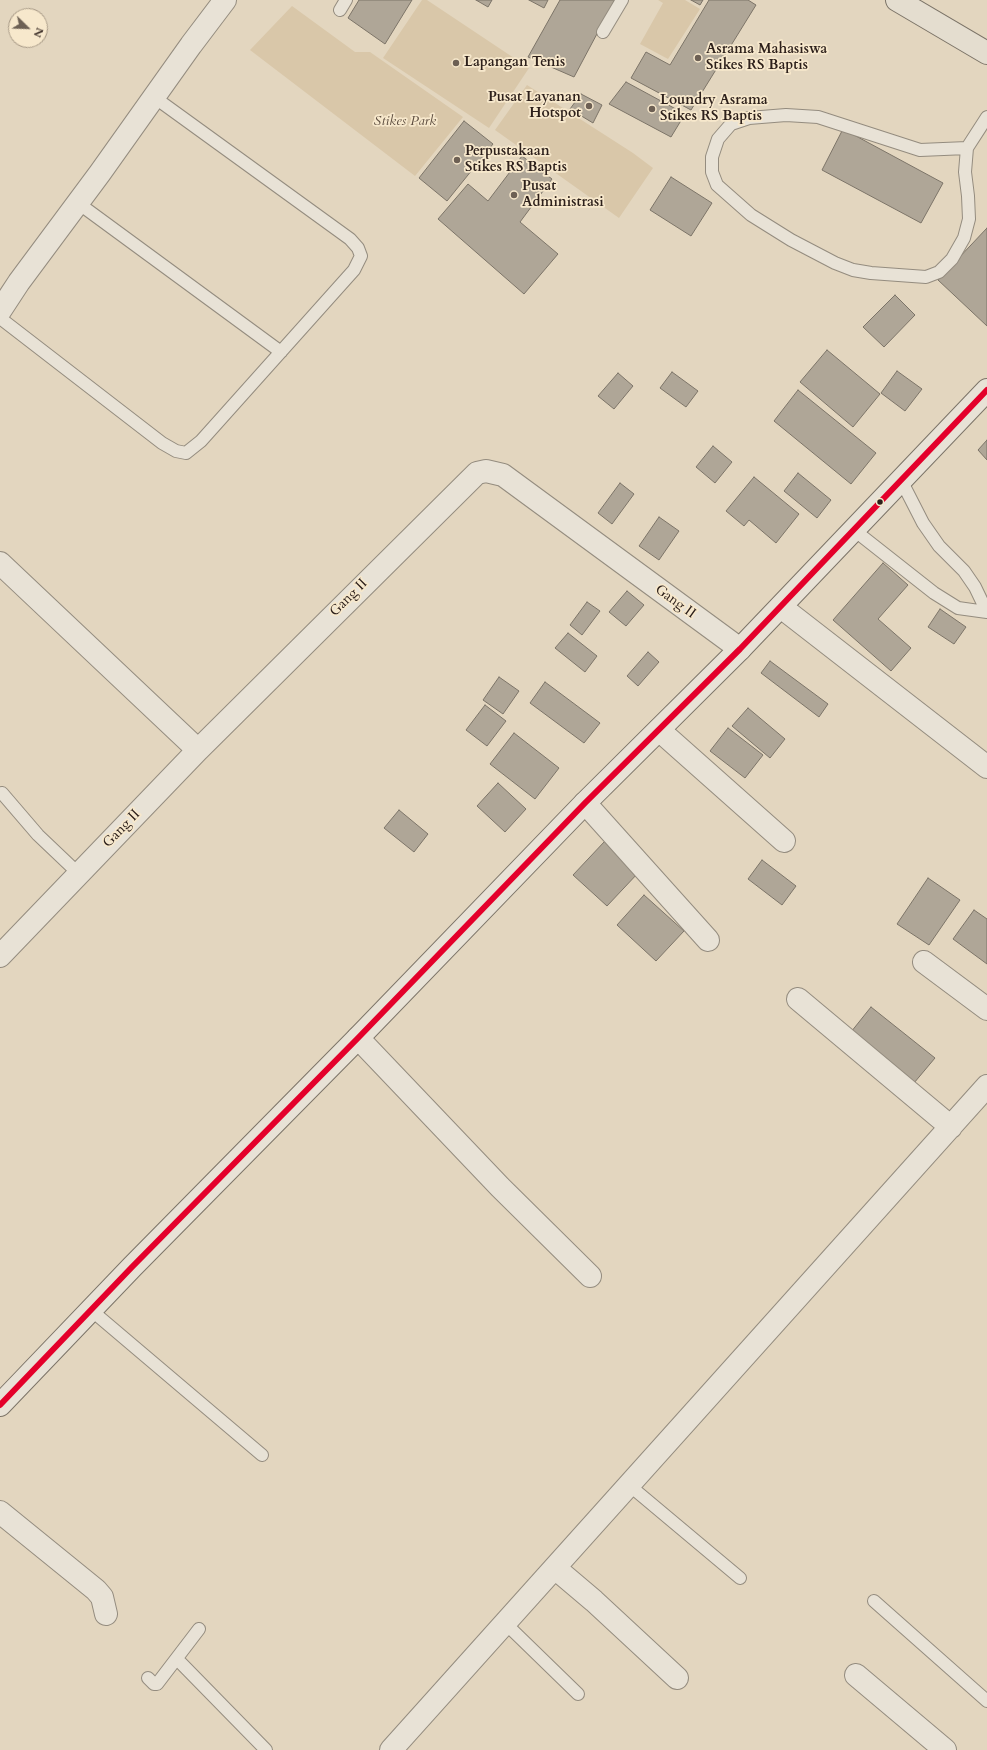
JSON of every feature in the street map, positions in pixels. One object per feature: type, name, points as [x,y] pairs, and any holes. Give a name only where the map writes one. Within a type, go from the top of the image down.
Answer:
[{"type":"main road","points":[[897,0],[987,53]]},
{"type":"street","points":[[0,311],[19,282],[225,0]]},
{"type":"street","points":[[0,1405],[585,803],[781,607],[987,390]]},
{"type":"street","name":"Gang II","points":[[0,956],[198,750],[469,478],[477,473],[486,471],[503,475],[740,649]]},
{"type":"street","points":[[0,563],[198,750]]},
{"type":"street","points":[[781,607],[987,767]]},
{"type":"street","points":[[659,730],[784,841]]},
{"type":"street","points":[[585,803],[708,940]]},
{"type":"street","points":[[924,962],[987,1009]]},
{"type":"street","points":[[798,999],[951,1127]]},
{"type":"street","points":[[358,1038],[500,1187],[590,1276]]},
{"type":"street","points":[[399,1747],[505,1623],[987,1086]]},
{"type":"street","points":[[0,1512],[96,1590],[102,1597],[106,1614]]},
{"type":"street","points":[[555,1568],[594,1601],[677,1678]]},
{"type":"street","points":[[856,1676],[945,1750]]},
{"type":"lane","points":[[603,32],[622,0]]},
{"type":"lane","points":[[0,318],[162,443],[176,451],[186,453],[201,441],[354,270],[361,256],[358,248],[350,239],[154,97]]},
{"type":"lane","points":[[967,148],[920,150],[818,117],[786,115],[748,118],[731,124],[718,140],[712,157],[712,172],[717,186],[751,215],[791,240],[835,263],[853,270],[871,273],[926,277],[939,272],[952,259],[964,238],[969,219],[968,196],[964,172],[967,148],[987,117]]},
{"type":"lane","points":[[78,203],[281,352]]},
{"type":"lane","points":[[901,480],[923,523],[939,546],[964,571],[975,588],[987,612]]},
{"type":"lane","points":[[854,530],[934,593],[958,608],[987,612]]},
{"type":"lane","points":[[2,793],[38,835],[79,874]]},
{"type":"lane","points":[[91,1310],[262,1454]]},
{"type":"lane","points":[[629,1485],[740,1578]]},
{"type":"lane","points":[[874,1601],[987,1701]]},
{"type":"lane","points":[[505,1623],[578,1694]]},
{"type":"lane","points":[[148,1678],[156,1684],[199,1629]]},
{"type":"lane","points":[[177,1659],[266,1750]]},
{"type":"green space","name":"Lapangan Tenis","points":[[422,0],[427,0],[529,68],[489,128],[383,58]]},
{"type":"green space","points":[[658,0],[685,0],[700,9],[668,59],[640,44],[663,3]]},
{"type":"green space","name":"Stikes Park","points":[[292,6],[355,52],[370,52],[463,117],[415,176],[250,50]]},
{"type":"green space","points":[[527,85],[633,153],[653,168],[619,218],[495,130]]},
{"type":"building","points":[[359,0],[412,0],[385,44],[348,18]]},
{"type":"building","points":[[476,0],[492,0],[488,7]]},
{"type":"building","points":[[529,0],[548,0],[544,8]]},
{"type":"building","points":[[560,0],[615,0],[574,77],[528,57]]},
{"type":"building","points":[[691,0],[703,0],[700,5]]},
{"type":"building","name":"Asrama Mahasiswa Stikes RS Baptis","points":[[709,0],[748,0],[756,5],[691,110],[631,78],[646,52],[670,65]]},
{"type":"building","points":[[626,82],[685,114],[671,137],[609,104]]},
{"type":"building","points":[[581,94],[602,105],[593,123],[570,109]]},
{"type":"building","points":[[464,121],[493,144],[447,201],[419,178]]},
{"type":"building","points":[[843,129],[943,183],[921,223],[822,170]]},
{"type":"building","points":[[522,156],[552,179],[520,222],[558,254],[524,294],[438,219],[468,184],[488,201]]},
{"type":"building","points":[[671,177],[712,203],[691,236],[650,210]]},
{"type":"building","points":[[987,228],[987,326],[938,280]]},
{"type":"building","points":[[895,295],[915,315],[884,347],[863,327]]},
{"type":"building","points":[[827,350],[880,394],[853,427],[800,382]]},
{"type":"building","points":[[897,371],[922,389],[905,411],[881,393]]},
{"type":"building","points":[[672,372],[698,391],[686,407],[660,388]]},
{"type":"building","points":[[618,373],[633,386],[614,409],[598,396]]},
{"type":"building","points":[[798,390],[876,453],[851,484],[774,421]]},
{"type":"building","points":[[987,440],[987,460],[978,450]]},
{"type":"building","points":[[713,446],[732,462],[715,483],[696,467]]},
{"type":"building","points":[[798,473],[831,500],[817,518],[784,491]]},
{"type":"building","points":[[754,477],[799,514],[776,543],[749,520],[744,526],[726,511]]},
{"type":"building","points":[[620,483],[634,494],[612,524],[598,513]]},
{"type":"building","points":[[659,517],[679,531],[659,560],[639,546]]},
{"type":"building","points":[[883,563],[908,585],[878,619],[911,648],[891,671],[833,620]]},
{"type":"building","points":[[627,591],[644,605],[626,626],[609,612]]},
{"type":"building","points":[[587,602],[600,611],[582,635],[570,625]]},
{"type":"building","points":[[940,609],[966,627],[954,644],[928,627]]},
{"type":"building","points":[[568,633],[597,656],[585,672],[555,648]]},
{"type":"building","points":[[648,652],[659,662],[638,686],[627,676]]},
{"type":"building","points":[[770,661],[828,704],[819,717],[761,673]]},
{"type":"building","points":[[499,677],[519,691],[503,714],[483,700]]},
{"type":"building","points":[[545,682],[600,723],[584,743],[530,703]]},
{"type":"building","points":[[485,705],[506,721],[487,746],[466,730]]},
{"type":"building","points":[[748,708],[785,739],[770,758],[732,726]]},
{"type":"building","points":[[728,728],[763,755],[745,778],[710,751]]},
{"type":"building","points":[[514,733],[559,768],[535,799],[490,764]]},
{"type":"building","points":[[498,783],[526,809],[505,832],[477,806]]},
{"type":"building","points":[[399,810],[428,834],[414,852],[384,828]]},
{"type":"building","points":[[605,841],[639,872],[607,906],[573,875]]},
{"type":"building","points":[[762,860],[796,886],[782,905],[748,879]]},
{"type":"building","points":[[928,878],[960,900],[929,945],[897,924]]},
{"type":"building","points":[[644,895],[684,931],[656,961],[617,925]]},
{"type":"building","points":[[974,910],[987,919],[987,964],[953,939]]},
{"type":"building","points":[[871,1007],[935,1058],[914,1083],[851,1032]]},
{"type":"transit line","points":[[0,1405],[132,1267],[358,1038],[585,803],[740,649],[987,390]]},
{"type":"place","name":"Asrama Mahasiswa Stikes RS Baptis","points":[[698,58]]},
{"type":"place","name":"Lapangan Tenis","points":[[456,63]]},
{"type":"place","name":"Pusat Layanan Hotspot","points":[[589,106]]},
{"type":"place","name":"Loundry Asrama Stikes RS Baptis","points":[[652,109]]},
{"type":"place","name":"Perpustakaan Stikes RS Baptis","points":[[457,160]]},
{"type":"place","name":"Pusat Administrasi","points":[[514,195]]}]
